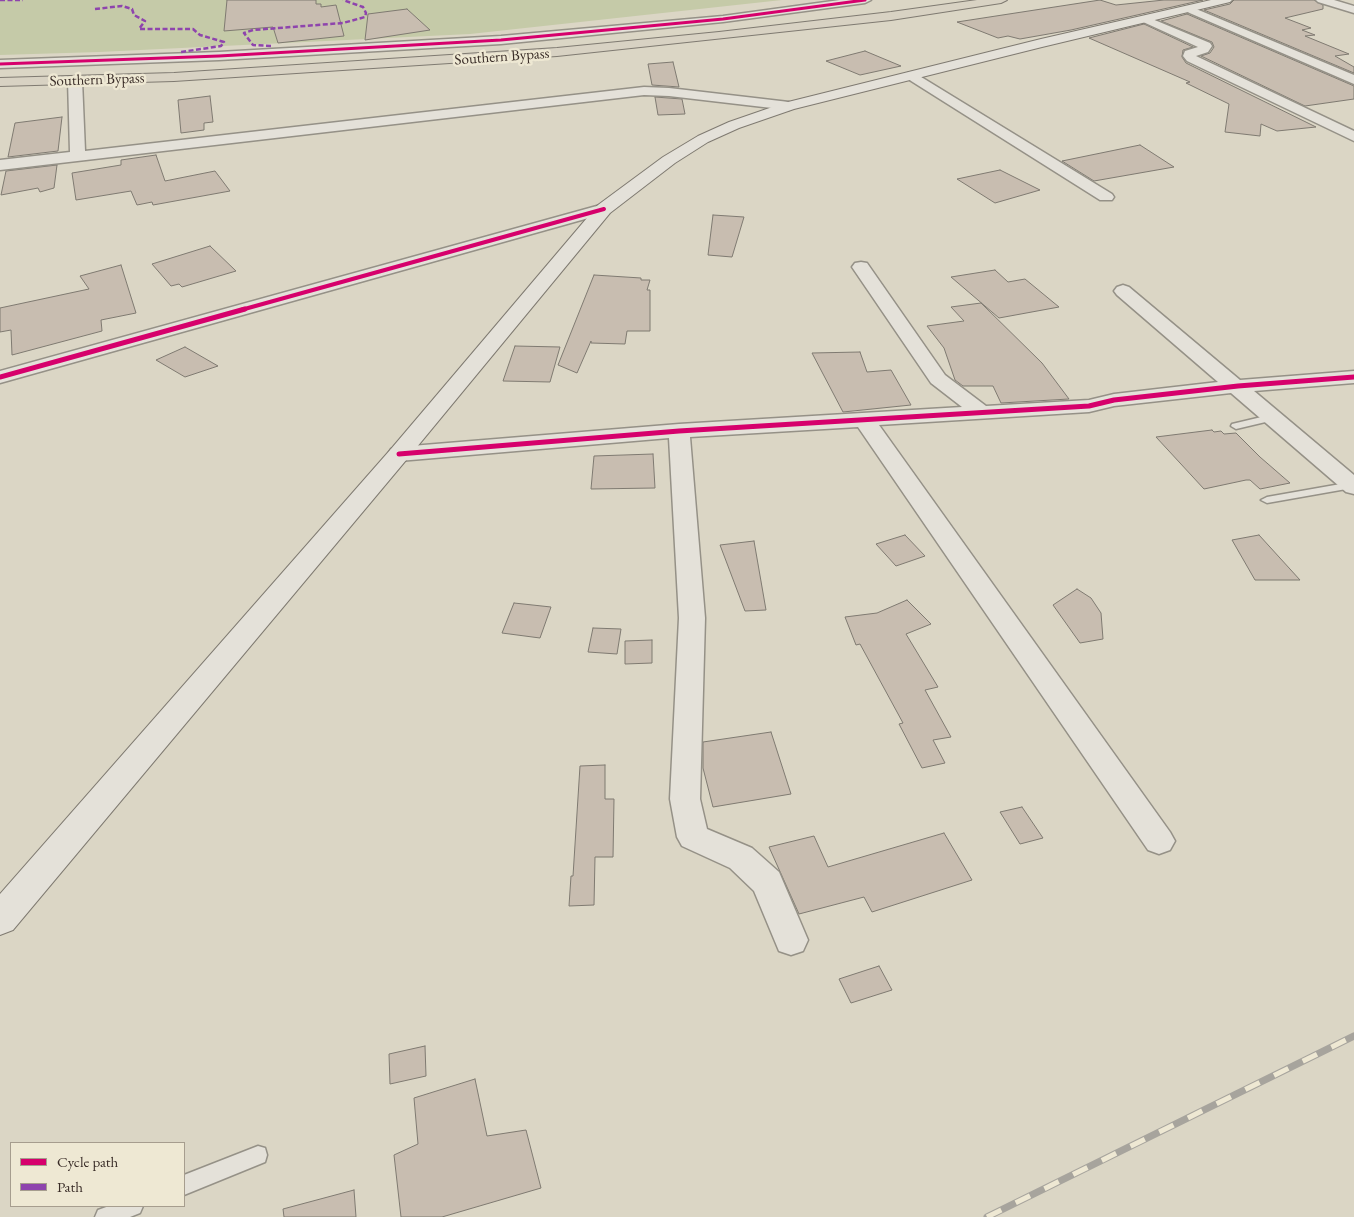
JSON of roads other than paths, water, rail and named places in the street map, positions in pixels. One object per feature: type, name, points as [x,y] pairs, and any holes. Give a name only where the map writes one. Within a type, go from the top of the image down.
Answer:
[{"type":"highway","name":"Southern Bypass","points":[[0,73],[179,70],[422,55],[630,38],[950,0]]},
{"type":"highway","name":"Southern Bypass","points":[[0,82],[279,72],[558,52],[882,17],[1001,0]]},
{"type":"main road","points":[[0,918],[399,454],[604,210],[669,160],[703,138],[789,106],[1041,43],[1226,0]]},
{"type":"street","points":[[0,64],[228,55],[501,40],[723,19],[865,0]]},
{"type":"street","points":[[1322,0],[1354,10]]},
{"type":"street","points":[[1190,9],[1354,80]]},
{"type":"street","points":[[1145,19],[1206,46],[1204,49],[1188,56],[1354,137]]},
{"type":"street","points":[[913,76],[1106,197]]},
{"type":"street","points":[[75,80],[78,155]]},
{"type":"street","points":[[0,165],[644,91],[669,92],[789,106]]},
{"type":"street","points":[[0,377],[604,210]]},
{"type":"street","points":[[861,267],[938,379],[981,412]]},
{"type":"street","points":[[1123,291],[1238,386],[1270,418],[1353,486]]},
{"type":"street","points":[[399,454],[679,431],[1089,406],[1114,400],[1238,386],[1354,377]]},
{"type":"street","points":[[864,420],[1159,841]]},
{"type":"street","points":[[679,431],[692,618],[685,799],[693,837],[741,858],[767,882],[791,940]]},
{"type":"lane","points":[[1236,426],[1270,418]]},
{"type":"lane","points":[[1268,500],[1353,486]]},
{"type":"lane","points":[[185,1185],[258,1154]]},
{"type":"lane","points":[[106,1217],[131,1207]]},
{"type":"railway","points":[[987,1217],[1354,1036]]}]
